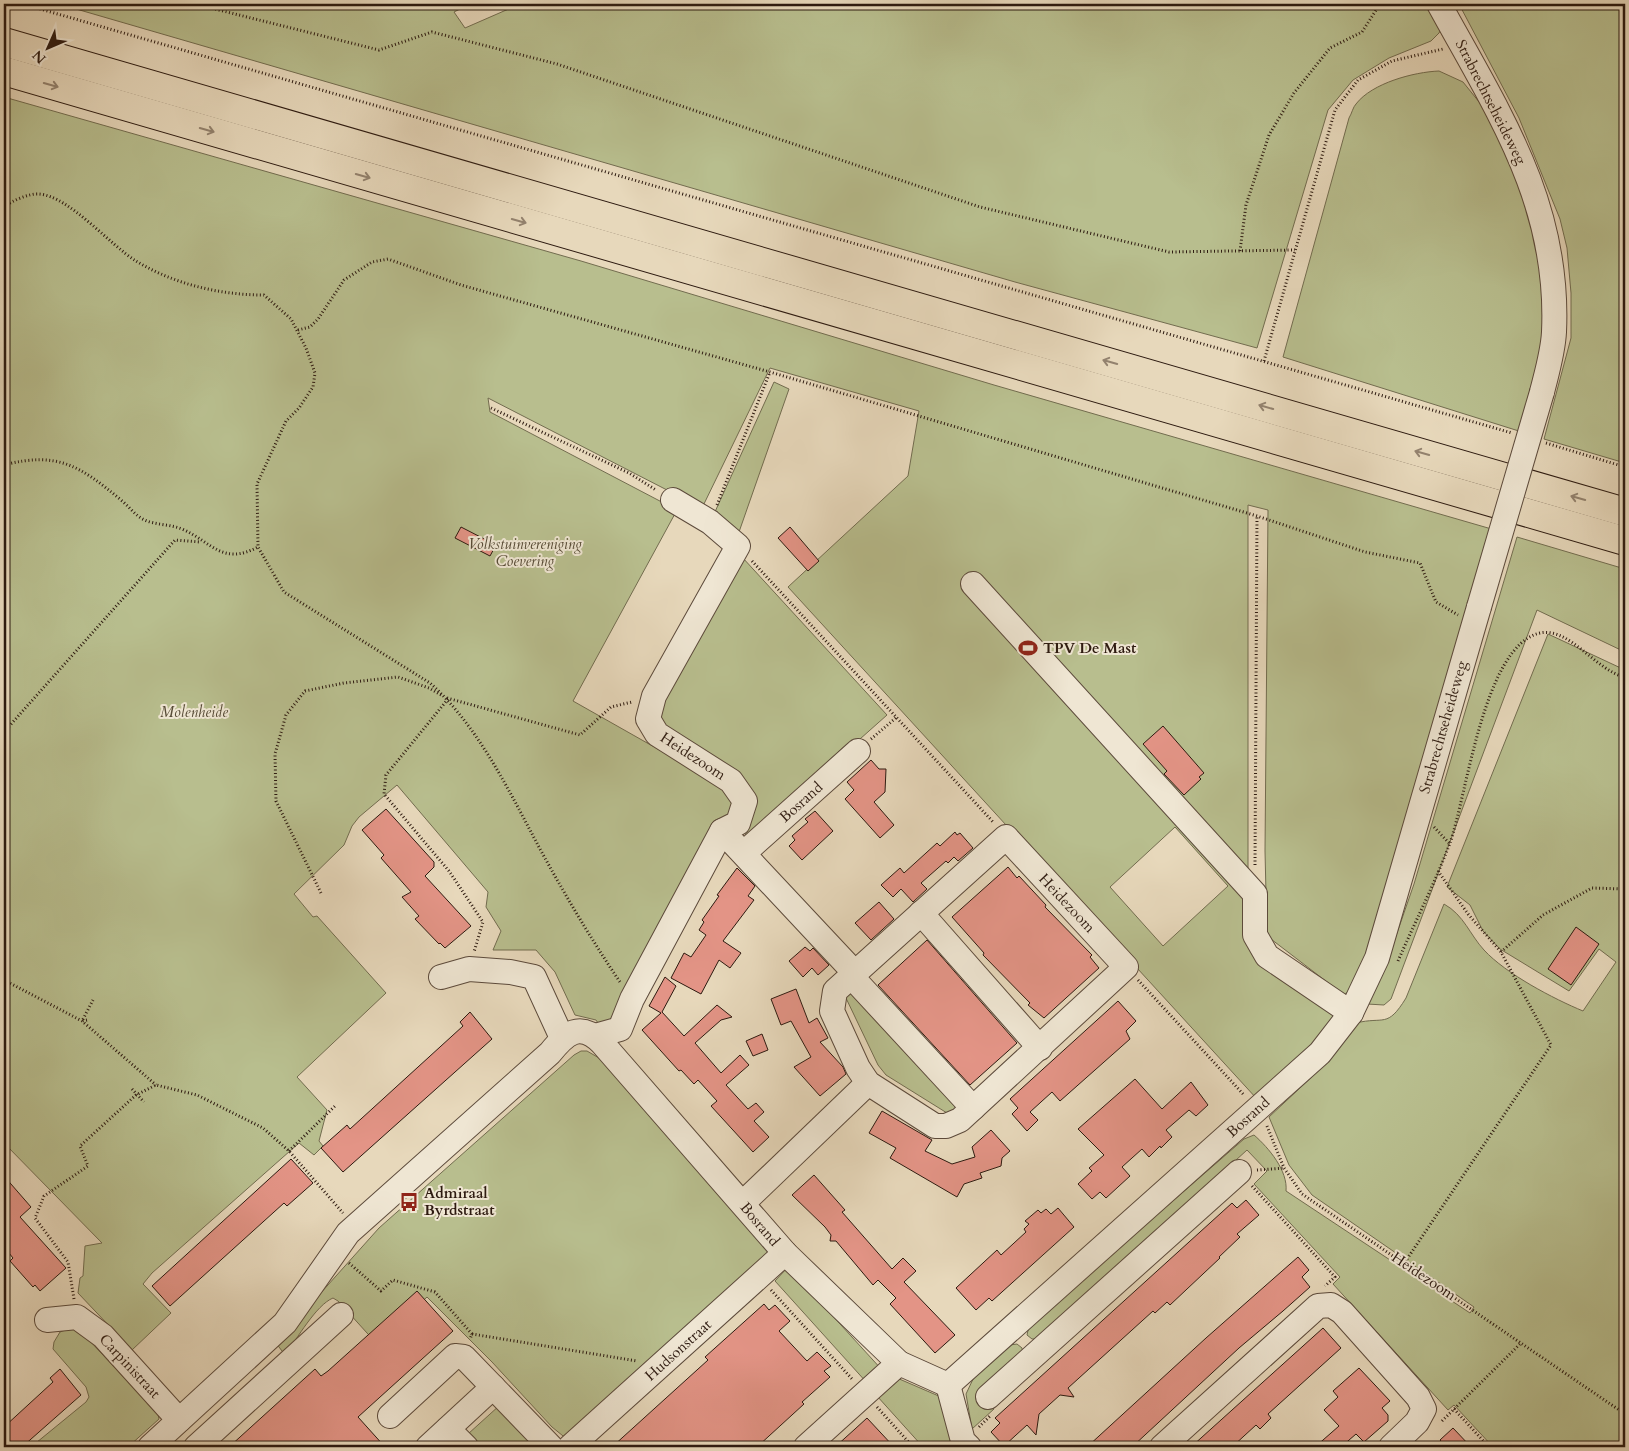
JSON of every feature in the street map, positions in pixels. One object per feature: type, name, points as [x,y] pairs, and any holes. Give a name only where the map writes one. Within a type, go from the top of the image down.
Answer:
[{"type":"highway","points":[[4,42],[1625,512]]},
{"type":"highway","points":[[4,72],[1625,541]]},
{"type":"street","name":"Strabrechtseheideweg","points":[[1351,1013],[1377,958],[1393,908],[1418,812],[1542,392],[1554,334],[1551,254],[1536,196],[1514,140],[1438,4]]},
{"type":"street","points":[[673,500],[710,522],[738,546]]},
{"type":"street","name":"Heidezoom","points":[[722,831],[738,823],[745,801],[731,781],[657,734],[648,719],[654,696],[738,546]]},
{"type":"street","points":[[973,584],[1255,894],[1255,935],[1267,956],[1351,1013]]},
{"type":"street","name":"Bosrand","points":[[744,853],[858,751]]},
{"type":"street","points":[[150,1447],[285,1323],[337,1248],[355,1228],[550,1052],[562,1038],[569,1033],[578,1031],[595,1036],[620,1029],[632,999],[722,831],[744,853],[973,1108]]},
{"type":"street","points":[[1006,837],[835,991],[832,1011],[858,1068],[868,1083],[934,1126],[946,1126],[953,1123],[973,1108],[1040,1048],[1126,967]]},
{"type":"street","name":"Heidezoom","points":[[1006,837],[1126,967]]},
{"type":"street","points":[[921,913],[1040,1048]]},
{"type":"street","points":[[441,977],[468,969],[510,972],[534,977],[562,1038]]},
{"type":"street","name":"Bosrand","points":[[595,1036],[785,1253],[899,1363],[948,1385],[1320,1053],[1351,1013]]},
{"type":"street","points":[[743,1203],[868,1083]]},
{"type":"street","points":[[988,1397],[1239,1172]]},
{"type":"street","name":"Hudsonstraat","points":[[570,1447],[785,1253]]},
{"type":"street","points":[[1162,1447],[1318,1306],[1331,1305],[1342,1312],[1418,1397],[1424,1409],[1418,1422],[1391,1447]]},
{"type":"street","points":[[196,1447],[341,1315]]},
{"type":"street","points":[[47,1320],[77,1317]]},
{"type":"street","name":"Carpinistraat","points":[[77,1317],[103,1336],[179,1420]]},
{"type":"street","points":[[1015,1327],[1038,1352]]},
{"type":"street","points":[[390,1416],[455,1356],[464,1357],[551,1447]]},
{"type":"street","points":[[806,1447],[899,1363]]},
{"type":"street","points":[[948,1385],[966,1444]]},
{"type":"street","points":[[428,1447],[493,1386]]},
{"type":"street","points":[[448,1429],[466,1447]]},
{"type":"path","points":[[23,4],[1518,435]]},
{"type":"path","points":[[195,4],[379,50],[432,32],[557,64],[980,207],[1170,252],[1295,250]]},
{"type":"path","points":[[1240,250],[1246,205],[1269,135],[1294,93],[1330,48],[1362,32],[1380,4]]},
{"type":"path","points":[[1264,361],[1335,110],[1358,80],[1392,61],[1461,44]]},
{"type":"path","points":[[4,207],[38,194],[58,200],[136,261],[205,290],[239,295],[264,295],[291,319],[312,362],[315,373],[313,387],[300,408],[286,421],[257,484],[258,547],[284,592],[430,682],[448,699],[497,768],[585,930],[632,999]]},
{"type":"path","points":[[298,330],[310,326],[318,319],[344,280],[372,262],[388,259],[461,285],[770,372],[1256,516],[1365,552],[1420,563],[1436,602],[1476,616]]},
{"type":"path","points":[[710,522],[770,372]]},
{"type":"path","points":[[492,408],[629,473],[673,500]]},
{"type":"path","points":[[1537,440],[1625,467]]},
{"type":"path","points":[[4,465],[38,458],[72,464],[92,476],[138,517],[155,524],[181,529],[200,542],[231,555],[245,554],[258,547]]},
{"type":"path","points":[[1255,894],[1256,516]]},
{"type":"path","points":[[4,732],[175,540],[200,542]]},
{"type":"path","points":[[738,546],[1006,837]]},
{"type":"path","points":[[1396,967],[1438,871],[1456,823],[1478,733],[1499,671],[1519,644],[1540,633],[1566,637],[1592,659],[1625,678]]},
{"type":"path","points":[[321,893],[276,802],[275,754],[286,715],[305,691],[344,683],[398,678],[429,688],[448,699],[580,734],[612,707],[654,696]]},
{"type":"path","points":[[448,699],[386,774],[384,794],[449,871],[483,922],[468,969]]},
{"type":"path","points":[[858,751],[897,717]]},
{"type":"path","points":[[1405,1262],[1551,1045],[1549,1037],[1501,952],[1468,914],[1438,871]]},
{"type":"path","points":[[1501,952],[1543,915],[1592,888],[1625,890]]},
{"type":"path","name":"Heidezoom","points":[[1126,967],[1257,1109],[1270,1131],[1284,1168],[1302,1194],[1405,1262],[1625,1414]]},
{"type":"path","points":[[4,980],[82,1021],[156,1086],[197,1095],[264,1128],[289,1151],[355,1228]]},
{"type":"path","points":[[82,1021],[93,1000]]},
{"type":"path","points":[[82,1021],[87,1020]]},
{"type":"path","points":[[77,1317],[68,1262],[35,1218],[44,1196],[88,1166],[80,1146],[136,1095],[156,1086]]},
{"type":"path","points":[[132,1089],[144,1102]]},
{"type":"path","points":[[289,1151],[336,1106]]},
{"type":"path","points":[[1239,1172],[1284,1168]]},
{"type":"path","points":[[1239,1172],[1335,1276],[1324,1287],[1318,1306]]},
{"type":"path","points":[[344,1259],[381,1291],[393,1280],[435,1292],[472,1334],[661,1365]]},
{"type":"path","points":[[759,1277],[913,1447]]},
{"type":"path","points":[[464,1357],[472,1334]]},
{"type":"path","points":[[1418,1422],[1428,1433],[1521,1342]]},
{"type":"path","points":[[966,1444],[998,1408],[988,1397]]},
{"type":"path","points":[[1454,1409],[1489,1447]]},
{"type":"green space","points":[[59,4],[470,4],[454,12],[465,28],[520,4],[1433,4],[1442,27],[1431,41],[1389,58],[1353,80],[1328,110],[1257,348],[1015,282]]},
{"type":"green space","points":[[1459,4],[1625,4],[1625,463],[1544,439],[1571,338],[1571,293],[1567,248],[1560,219],[1519,118]]},
{"type":"green space","points":[[1439,71],[1463,82],[1488,113],[1510,160],[1531,217],[1542,271],[1547,319],[1522,432],[1283,357],[1349,118],[1354,107],[1372,90],[1394,80],[1406,76]]},
{"type":"green space","points":[[4,97],[581,261],[994,385],[1495,530],[1381,929],[1352,988],[1344,995],[1267,936],[1265,851],[1268,510],[1248,505],[1248,947],[1331,1008],[1336,1017],[1309,1053],[1257,1099],[788,587],[908,476],[919,411],[770,368],[702,508],[488,398],[490,412],[677,510],[573,701],[732,791],[735,806],[730,824],[607,1025],[600,1026],[596,1020],[575,1015],[555,972],[536,950],[493,950],[501,931],[486,907],[488,892],[397,785],[359,817],[352,826],[344,845],[294,894],[313,917],[317,916],[386,993],[297,1077],[327,1110],[319,1141],[323,1146],[314,1155],[299,1143],[152,1273],[143,1284],[171,1313],[132,1350],[78,1293],[80,1278],[83,1276],[85,1246],[102,1243],[4,1143]],"holes":[[[1175,827],[1228,886],[1163,946],[1110,887]]]},
{"type":"green space","points":[[774,382],[789,389],[739,532],[714,514]]},
{"type":"green space","points":[[1517,537],[1625,569],[1625,652],[1537,610],[1391,999],[1384,1005],[1367,1004],[1389,956],[1414,884]]},
{"type":"green space","points":[[742,557],[887,715],[851,747],[848,743],[747,836],[743,831],[752,801],[661,734],[655,716]]},
{"type":"green space","points":[[1548,634],[1625,670],[1625,1447],[1493,1447],[1454,1405],[1448,1410],[1333,1284],[1340,1277],[1254,1184],[1267,1171],[1247,1150],[1040,1339],[1032,1339],[1027,1335],[1029,1326],[1244,1139],[1254,1135],[1266,1146],[1281,1168],[1286,1183],[1286,1191],[1470,1313],[1474,1307],[1312,1195],[1289,1165],[1269,1117],[1316,1073],[1356,1023],[1389,1018],[1400,1008],[1406,998],[1444,904],[1462,919],[1479,944],[1493,959],[1517,977],[1558,1000],[1583,1011],[1616,962],[1599,949],[1569,991],[1500,949],[1483,931],[1470,905],[1447,887]]},
{"type":"green space","points":[[849,990],[962,1111],[947,1113],[886,1075],[878,1065],[845,996]]},
{"type":"green space","points":[[581,1051],[587,1051],[599,1058],[769,1253],[568,1440],[552,1427],[492,1362],[427,1297],[377,1344],[338,1301],[333,1298],[320,1308],[307,1323],[285,1355],[276,1343],[379,1228],[574,1055]]},
{"type":"green space","points":[[788,1267],[883,1371],[868,1384],[775,1281]]},
{"type":"green space","points":[[76,1326],[158,1414],[159,1419],[128,1447],[31,1447],[86,1402],[89,1397],[86,1387],[53,1349],[54,1342],[60,1332]]},
{"type":"green space","points":[[1017,1344],[1022,1348],[1023,1355],[980,1394],[994,1409],[972,1429],[966,1394],[974,1377],[1010,1345]]},
{"type":"green space","points":[[897,1378],[941,1397],[955,1447],[923,1447],[877,1396]]},
{"type":"green space","points":[[500,1405],[540,1447],[481,1447],[468,1434]]},
{"type":"building","points":[[461,527],[496,545],[490,556],[455,538]]},
{"type":"building","points":[[790,527],[819,561],[808,571],[778,538]]},
{"type":"building","points":[[1163,726],[1204,773],[1199,777],[1201,779],[1184,795],[1164,774],[1167,771],[1143,744]]},
{"type":"building","points":[[871,760],[879,769],[886,769],[885,792],[874,802],[894,825],[880,838],[845,799],[854,790],[847,782]]},
{"type":"building","points":[[386,809],[434,862],[434,867],[425,876],[471,926],[445,948],[415,919],[419,916],[402,897],[411,892],[381,858],[384,855],[362,830]]},
{"type":"building","points":[[815,811],[833,831],[802,860],[789,846],[795,840],[792,836],[808,822],[805,819]]},
{"type":"building","points":[[955,832],[957,835],[960,833],[973,848],[958,861],[954,857],[948,863],[946,861],[921,883],[927,889],[913,902],[901,889],[893,897],[881,885],[900,868],[904,873],[937,843],[940,846]]},
{"type":"building","points":[[1008,867],[1017,878],[1019,876],[1046,905],[1045,907],[1092,955],[1090,957],[1099,968],[1044,1018],[1028,1005],[1030,1003],[983,955],[984,953],[952,917]]},
{"type":"building","points":[[737,868],[755,886],[748,896],[754,900],[723,941],[741,953],[730,968],[719,960],[701,994],[671,978],[684,953],[691,957],[706,935],[699,930],[704,922],[702,920],[719,896],[717,895]]},
{"type":"building","points":[[879,902],[894,919],[871,940],[855,923]]},
{"type":"building","points":[[1576,927],[1599,944],[1571,985],[1548,969]]},
{"type":"building","points":[[927,940],[1017,1043],[970,1085],[878,985]]},
{"type":"building","points":[[805,947],[810,951],[813,948],[829,965],[818,975],[812,968],[803,977],[789,961]]},
{"type":"building","points":[[665,977],[676,986],[662,1012],[684,1036],[717,1005],[732,1017],[721,1020],[695,1043],[721,1073],[740,1055],[749,1065],[726,1085],[748,1109],[756,1103],[764,1112],[754,1121],[769,1137],[753,1152],[711,1106],[717,1101],[698,1080],[694,1084],[681,1070],[679,1071],[642,1030],[661,1013],[649,1006]]},
{"type":"building","points":[[796,989],[809,1023],[817,1018],[828,1038],[820,1042],[843,1067],[846,1074],[820,1096],[794,1067],[811,1057],[791,1021],[781,1025],[771,999]]},
{"type":"building","points":[[1118,1001],[1136,1021],[1126,1031],[1130,1039],[1060,1101],[1052,1092],[1030,1112],[1038,1120],[1027,1131],[1012,1114],[1018,1108],[1010,1099]]},
{"type":"building","points":[[470,1012],[492,1039],[343,1172],[321,1148],[347,1125],[350,1129],[463,1026],[460,1022]]},
{"type":"building","points":[[762,1034],[768,1050],[753,1056],[746,1041]]},
{"type":"building","points":[[1135,1079],[1162,1109],[1191,1082],[1208,1105],[1196,1116],[1189,1110],[1166,1130],[1172,1137],[1161,1148],[1160,1146],[1149,1157],[1142,1149],[1122,1167],[1130,1176],[1106,1198],[1100,1192],[1092,1199],[1078,1184],[1092,1171],[1089,1168],[1104,1155],[1078,1129]]},
{"type":"building","points":[[882,1111],[932,1140],[925,1151],[952,1164],[975,1157],[972,1147],[991,1130],[1010,1151],[1002,1158],[1001,1166],[980,1173],[982,1178],[964,1184],[957,1197],[890,1158],[896,1148],[869,1133]]},
{"type":"building","points":[[291,1159],[313,1183],[287,1206],[284,1203],[170,1306],[152,1286]]},
{"type":"building","points":[[814,1175],[845,1210],[842,1212],[892,1269],[903,1258],[916,1271],[904,1282],[955,1335],[935,1353],[890,1304],[896,1298],[878,1280],[873,1285],[836,1241],[830,1241],[831,1235],[825,1227],[792,1195]]},
{"type":"building","points":[[4,1176],[31,1207],[20,1217],[66,1268],[40,1291],[35,1285],[33,1287],[10,1261],[13,1258],[4,1247]]},
{"type":"building","points":[[1246,1200],[1259,1215],[1237,1234],[1240,1237],[1220,1258],[1170,1305],[1167,1302],[1155,1313],[1153,1311],[1068,1388],[1074,1397],[1060,1395],[1039,1414],[1036,1435],[1027,1425],[1004,1446],[991,1432],[1000,1423],[995,1418],[1232,1203],[1237,1208]]},
{"type":"building","points":[[1058,1208],[1074,1227],[992,1301],[989,1298],[976,1310],[956,1288],[997,1250],[1001,1255],[1026,1232],[1024,1229],[1029,1224],[1025,1221],[1038,1210],[1041,1213],[1046,1209],[1051,1214]]},
{"type":"building","points":[[1298,1257],[1309,1270],[1302,1277],[1310,1287],[1239,1348],[1132,1447],[1087,1447],[1206,1338]]},
{"type":"building","points":[[417,1291],[453,1331],[358,1417],[385,1447],[229,1447],[315,1369],[321,1376],[328,1371]]},
{"type":"building","points":[[764,1304],[769,1310],[775,1305],[790,1321],[779,1331],[807,1361],[817,1352],[831,1366],[824,1371],[830,1377],[802,1402],[804,1404],[757,1447],[612,1447],[708,1360],[705,1357]]},
{"type":"building","points":[[1323,1328],[1341,1348],[1268,1414],[1271,1418],[1260,1429],[1256,1425],[1232,1447],[1191,1447]]},
{"type":"building","points":[[1359,1368],[1390,1401],[1382,1408],[1388,1415],[1388,1421],[1364,1442],[1356,1434],[1341,1447],[1315,1447],[1339,1426],[1324,1410],[1338,1397],[1333,1391]]},
{"type":"building","points":[[60,1369],[81,1395],[22,1447],[4,1447],[4,1427],[53,1382],[50,1378]]},
{"type":"building","points":[[867,1418],[894,1447],[835,1447],[855,1429]]},
{"type":"building","points":[[1453,1428],[1471,1447],[1446,1447],[1440,1440]]},
{"type":"place","name":"TPV De Mast","points":[[1028,648]]},
{"type":"place","name":"Admiraal Byrdstraat","points":[[409,1202]]},
{"type":"park label","name":"Volkstuinvereniging Coevering","points":[[525,552]]},
{"type":"park label","name":"Molenheide","points":[[194,712]]}]
